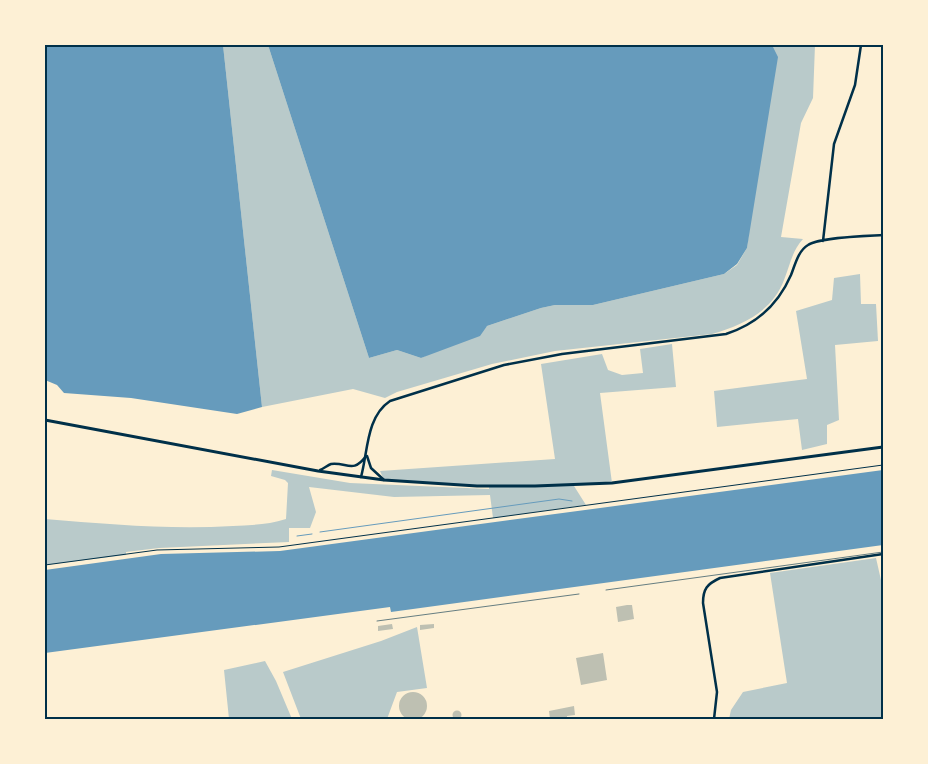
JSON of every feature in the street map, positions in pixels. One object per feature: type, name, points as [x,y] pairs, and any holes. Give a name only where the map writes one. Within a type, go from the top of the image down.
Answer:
[{"type":"main road","points":[[45,420],[318,471],[384,480],[477,486],[584,485],[647,479],[883,447]]},
{"type":"street","points":[[823,241],[834,144],[855,85],[861,45]]},
{"type":"street","points":[[361,477],[373,420],[385,405],[444,383],[504,365],[562,354],[712,338],[749,325],[769,310],[780,295],[804,248],[811,243],[883,234]]},
{"type":"street","points":[[318,471],[331,464],[350,468],[355,466],[367,454]]},
{"type":"street","points":[[367,454],[370,468],[384,480]]},
{"type":"street","points":[[714,719],[717,692],[703,603],[703,595],[708,584],[720,578],[883,554]]},
{"type":"path","points":[[45,565],[158,550],[290,545],[883,465]]},
{"type":"shaded area","points":[[223,45],[268,45],[369,358],[397,350],[421,358],[487,326],[541,308],[555,305],[593,305],[724,274],[737,265],[747,248],[772,45],[815,45],[813,98],[801,123],[781,237],[803,239],[794,253],[779,291],[772,301],[755,316],[712,334],[555,351],[492,364],[397,392],[385,398],[353,389],[262,407]]},
{"type":"shaded area","points":[[860,274],[861,304],[876,304],[878,341],[835,345],[839,420],[827,425],[827,444],[802,450],[798,419],[717,427],[714,391],[807,379],[796,311],[832,300],[834,278]]},
{"type":"shaded area","points":[[672,344],[676,387],[600,393],[612,483],[574,486],[586,505],[493,518],[490,495],[394,497],[309,487],[316,512],[310,528],[289,528],[289,542],[159,548],[126,552],[126,555],[45,565],[45,519],[139,526],[209,527],[252,525],[286,519],[288,483],[285,480],[271,476],[272,470],[350,483],[489,489],[489,486],[384,480],[380,471],[555,459],[541,364],[602,354],[608,370],[622,375],[643,373],[640,349]]},
{"type":"shaded area","points":[[876,558],[883,589],[883,719],[729,719],[731,710],[743,692],[787,683],[770,573]]},
{"type":"shaded area","points":[[417,627],[427,688],[397,692],[387,719],[301,719],[283,672],[381,641]]},
{"type":"shaded area","points":[[265,661],[276,681],[292,719],[229,719],[224,670]]},
{"type":"water","points":[[45,45],[223,45],[262,407],[237,414],[131,398],[64,393],[57,385],[45,380]]},
{"type":"water","points":[[268,45],[772,45],[778,57],[747,248],[737,264],[724,274],[593,305],[555,305],[541,308],[487,326],[480,336],[421,358],[397,350],[369,358]]},
{"type":"water","points":[[883,470],[883,545],[391,612],[390,607],[45,653],[45,570],[161,554],[280,551]]},
{"type":"building","points":[[632,605],[634,619],[618,622],[616,607]]},
{"type":"building","points":[[392,624],[393,629],[378,631],[378,626]]},
{"type":"building","points":[[434,624],[434,628],[420,630],[420,625]]},
{"type":"building","points":[[603,653],[607,680],[581,685],[576,658]]},
{"type":"building","points":[[413,692],[423,696],[427,706],[423,716],[413,720],[403,716],[399,706],[403,696]]},
{"type":"building","points":[[574,706],[575,715],[567,716],[567,719],[550,719],[549,711]]},
{"type":"building","points":[[457,710],[462,715],[457,720],[452,715]]},
{"type":"waterway","points":[[320,532],[559,499],[572,501]]},
{"type":"waterway","points":[[297,536],[312,534]]},
{"type":"railway","points":[[606,590],[883,552]]},
{"type":"railway","points":[[377,621],[579,594]]}]
